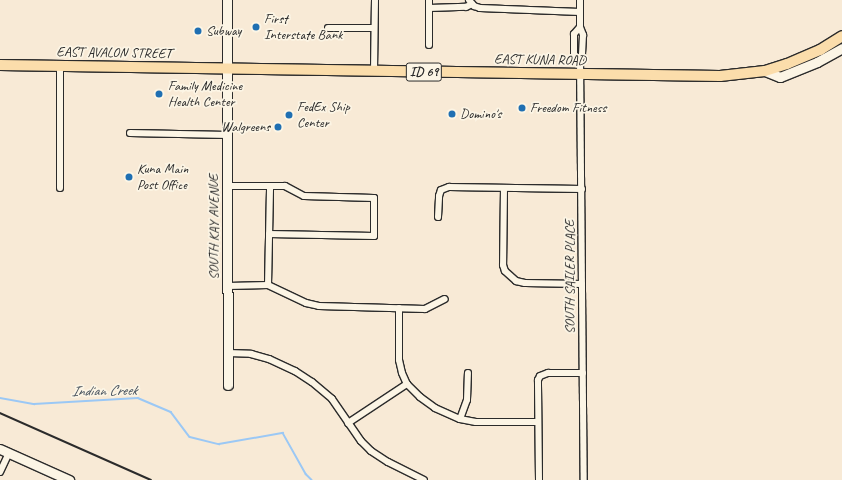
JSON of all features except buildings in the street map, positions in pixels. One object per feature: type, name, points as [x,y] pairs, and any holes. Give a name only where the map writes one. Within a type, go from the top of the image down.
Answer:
[{"type":"main road","name":"EAST KUNA ROAD","points":[[228,69],[720,76],[765,71],[805,58],[842,36]]},
{"type":"main road","name":"EAST AVALON STREET","points":[[0,65],[228,69]]},
{"type":"street","name":"SOUTH KAY AVENUE","points":[[227,0],[228,385]]},
{"type":"street","points":[[374,71],[375,0]]},
{"type":"street","points":[[429,0],[429,45]]},
{"type":"street","name":"SOUTH SAILER PLACE","points":[[580,0],[580,27],[583,35],[582,55],[580,60],[584,480]]},
{"type":"street","points":[[429,8],[466,7],[470,2],[480,8],[580,12]]},
{"type":"street","points":[[328,28],[374,28]]},
{"type":"street","points":[[765,71],[780,77],[817,62],[842,48]]},
{"type":"street","points":[[60,66],[60,188]]},
{"type":"street","points":[[130,133],[228,135]]},
{"type":"street","points":[[228,186],[285,186],[304,196],[374,198],[374,236],[269,234]]},
{"type":"street","points":[[268,285],[270,186]]},
{"type":"street","points":[[438,217],[439,196],[441,190],[449,187],[582,189]]},
{"type":"street","points":[[504,188],[503,265],[505,271],[510,277],[524,283],[582,284]]},
{"type":"street","points":[[228,286],[268,285],[306,303],[318,306],[425,309],[445,299]]},
{"type":"street","points":[[399,308],[399,360],[402,373],[408,384],[420,397],[435,408],[460,419],[476,422],[537,422]]},
{"type":"street","points":[[228,353],[251,354],[269,359],[295,371],[312,382],[332,400],[361,440],[372,451],[388,462],[424,480]]},
{"type":"street","points":[[460,419],[467,400],[468,373]]},
{"type":"street","points":[[539,480],[537,385],[540,376],[548,373],[583,373]]},
{"type":"street","points":[[348,422],[408,384]]},
{"type":"street","points":[[0,472],[4,451],[69,480]]},
{"type":"waterway","name":"Indian Creek","points":[[0,398],[34,404],[138,398],[171,412],[190,437],[219,444],[283,433],[306,474],[312,480]]},
{"type":"railway","points":[[0,413],[151,480]]},
{"type":"place","name":"First Interstate Bank","points":[[256,27]]},
{"type":"place","name":"Subway","points":[[198,31]]},
{"type":"place","name":"Family Medicine Health Center","points":[[159,94]]},
{"type":"place","name":"Freedom Fitness","points":[[522,108]]},
{"type":"place","name":"Domino's","points":[[452,114]]},
{"type":"place","name":"FedEx Ship Center","points":[[289,115]]},
{"type":"place","name":"Walgreens","points":[[278,127]]},
{"type":"place","name":"Kuna Main Post Office","points":[[129,177]]}]
